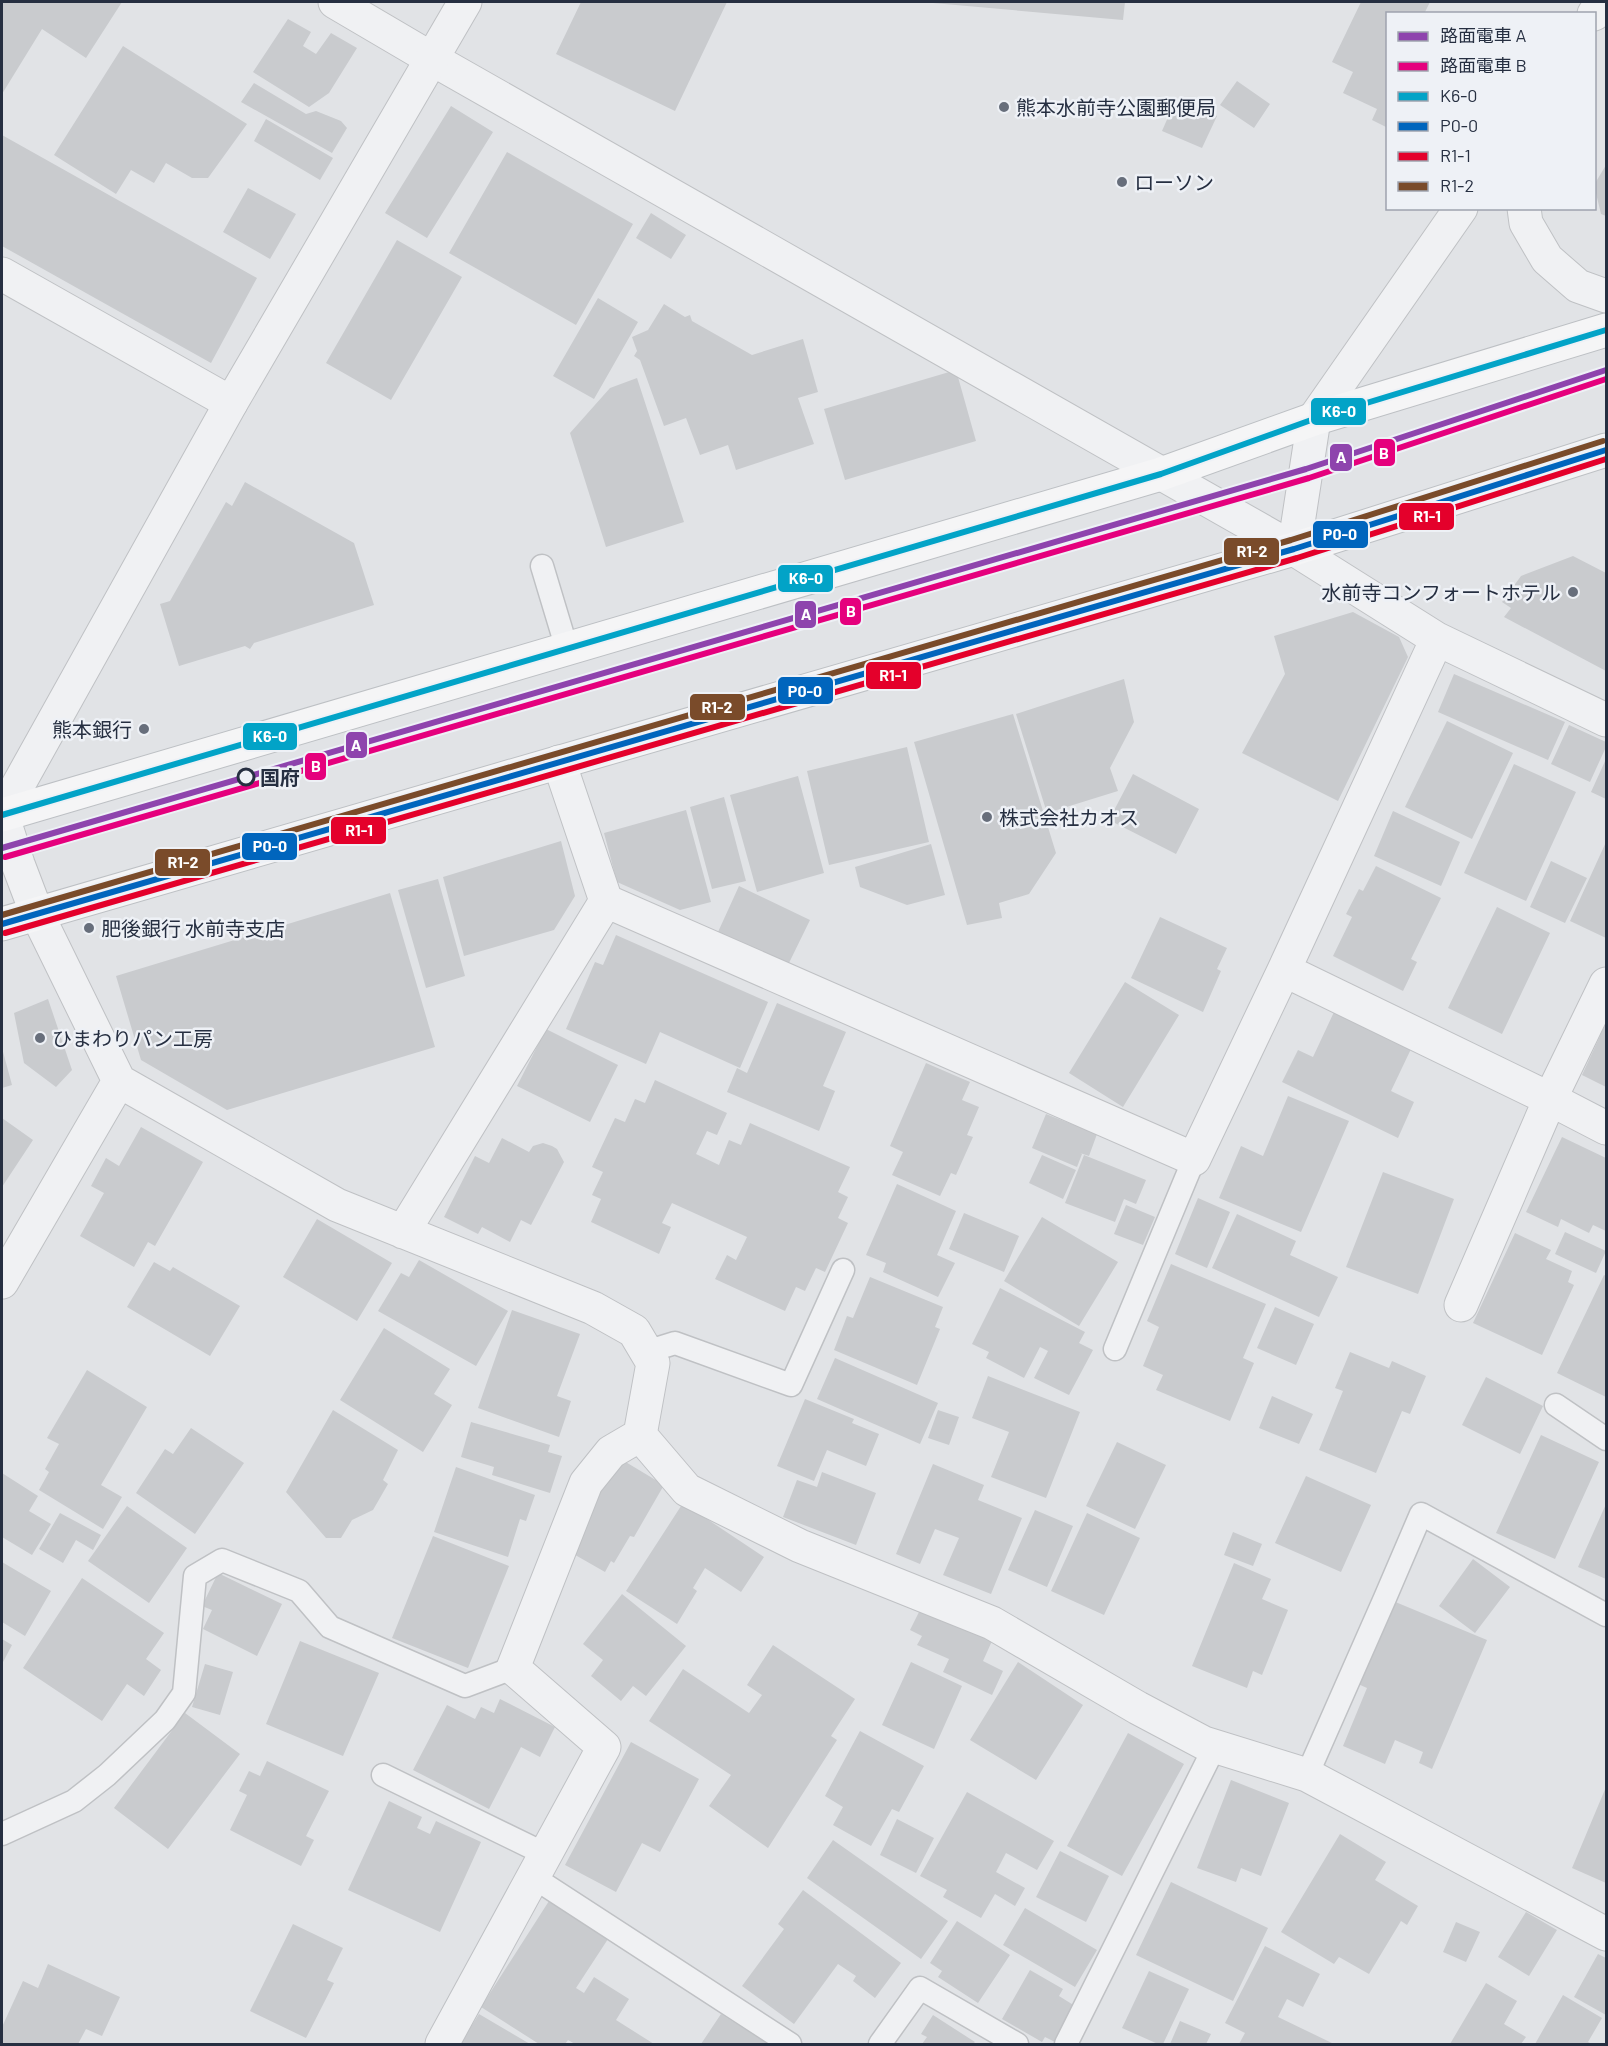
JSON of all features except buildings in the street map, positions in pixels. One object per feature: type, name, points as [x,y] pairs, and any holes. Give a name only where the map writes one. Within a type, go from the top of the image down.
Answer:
[{"type":"main road","points":[[2,814],[1161,474],[1314,419],[1606,330]]},
{"type":"main road","points":[[2,924],[1294,549],[1606,450]]},
{"type":"street","points":[[335,2],[1294,549],[1437,639],[1606,720]]},
{"type":"street","points":[[465,2],[231,403],[2,814],[37,914],[119,1081],[337,1205],[593,1308],[634,1331],[653,1363],[640,1436]]},
{"type":"street","points":[[1294,549],[1314,419],[1460,210]]},
{"type":"street","points":[[1524,210],[1526,223],[1546,259],[1578,286],[1606,296]]},
{"type":"street","points":[[2,274],[231,403]]},
{"type":"street","points":[[559,762],[606,901],[1194,1159],[1437,639]]},
{"type":"street","points":[[403,1232],[606,901]]},
{"type":"street","points":[[1284,970],[1606,1128]]},
{"type":"street","points":[[1461,1305],[1550,1099],[1606,984]]},
{"type":"street","points":[[2,1282],[119,1081]]},
{"type":"street","points":[[442,2044],[604,1747],[513,1668],[586,1483],[611,1452],[640,1436]]},
{"type":"street","points":[[640,1436],[687,1490],[800,1546],[992,1623],[1138,1708],[1204,1743],[1307,1775],[1606,1934]]},
{"type":"lane","points":[[542,566],[567,649]]},
{"type":"lane","points":[[1115,1349],[1194,1159]]},
{"type":"lane","points":[[646,1352],[675,1343],[791,1385],[843,1270]]},
{"type":"lane","points":[[1556,1405],[1606,1439]]},
{"type":"lane","points":[[1307,1775],[1420,1514],[1606,1615]]},
{"type":"lane","points":[[2,1834],[74,1801],[107,1775],[165,1720],[184,1694],[195,1576],[222,1560],[299,1591],[330,1627],[465,1686],[513,1668]]},
{"type":"lane","points":[[1066,2044],[1215,1746]]},
{"type":"lane","points":[[382,1775],[539,1866],[790,2044]]},
{"type":"lane","points":[[880,2044],[920,1988],[1017,2044]]},
{"type":"tram line","name":"A","points":[[2,848],[1306,469],[1606,370]]},
{"type":"tram line","name":"B","points":[[5,857],[1309,478],[1606,379]]},
{"type":"transit line","name":"K6-0","points":[[2,815],[1161,474],[1314,419],[1606,330]]},
{"type":"transit line","name":"R1-2","points":[[2,915],[1291,540],[1603,441]]},
{"type":"transit line","name":"P0-0","points":[[2,924],[1294,549],[1606,450]]},
{"type":"transit line","name":"R1-1","points":[[5,933],[1297,558],[1606,459]]},
{"type":"place","name":"熊本水前寺公園郵便局","points":[[1004,107]]},
{"type":"place","name":"ローソン","points":[[1122,182]]},
{"type":"place","name":"水前寺コンフォートホテル","points":[[1573,592]]},
{"type":"place","name":"熊本銀行","points":[[144,729]]},
{"type":"place","name":"国府","points":[[246,777]]},
{"type":"place","name":"株式会社カオス","points":[[987,817]]},
{"type":"place","name":"肥後銀行 水前寺支店","points":[[89,928]]},
{"type":"place","name":"ひまわりパン工房","points":[[40,1038]]}]
